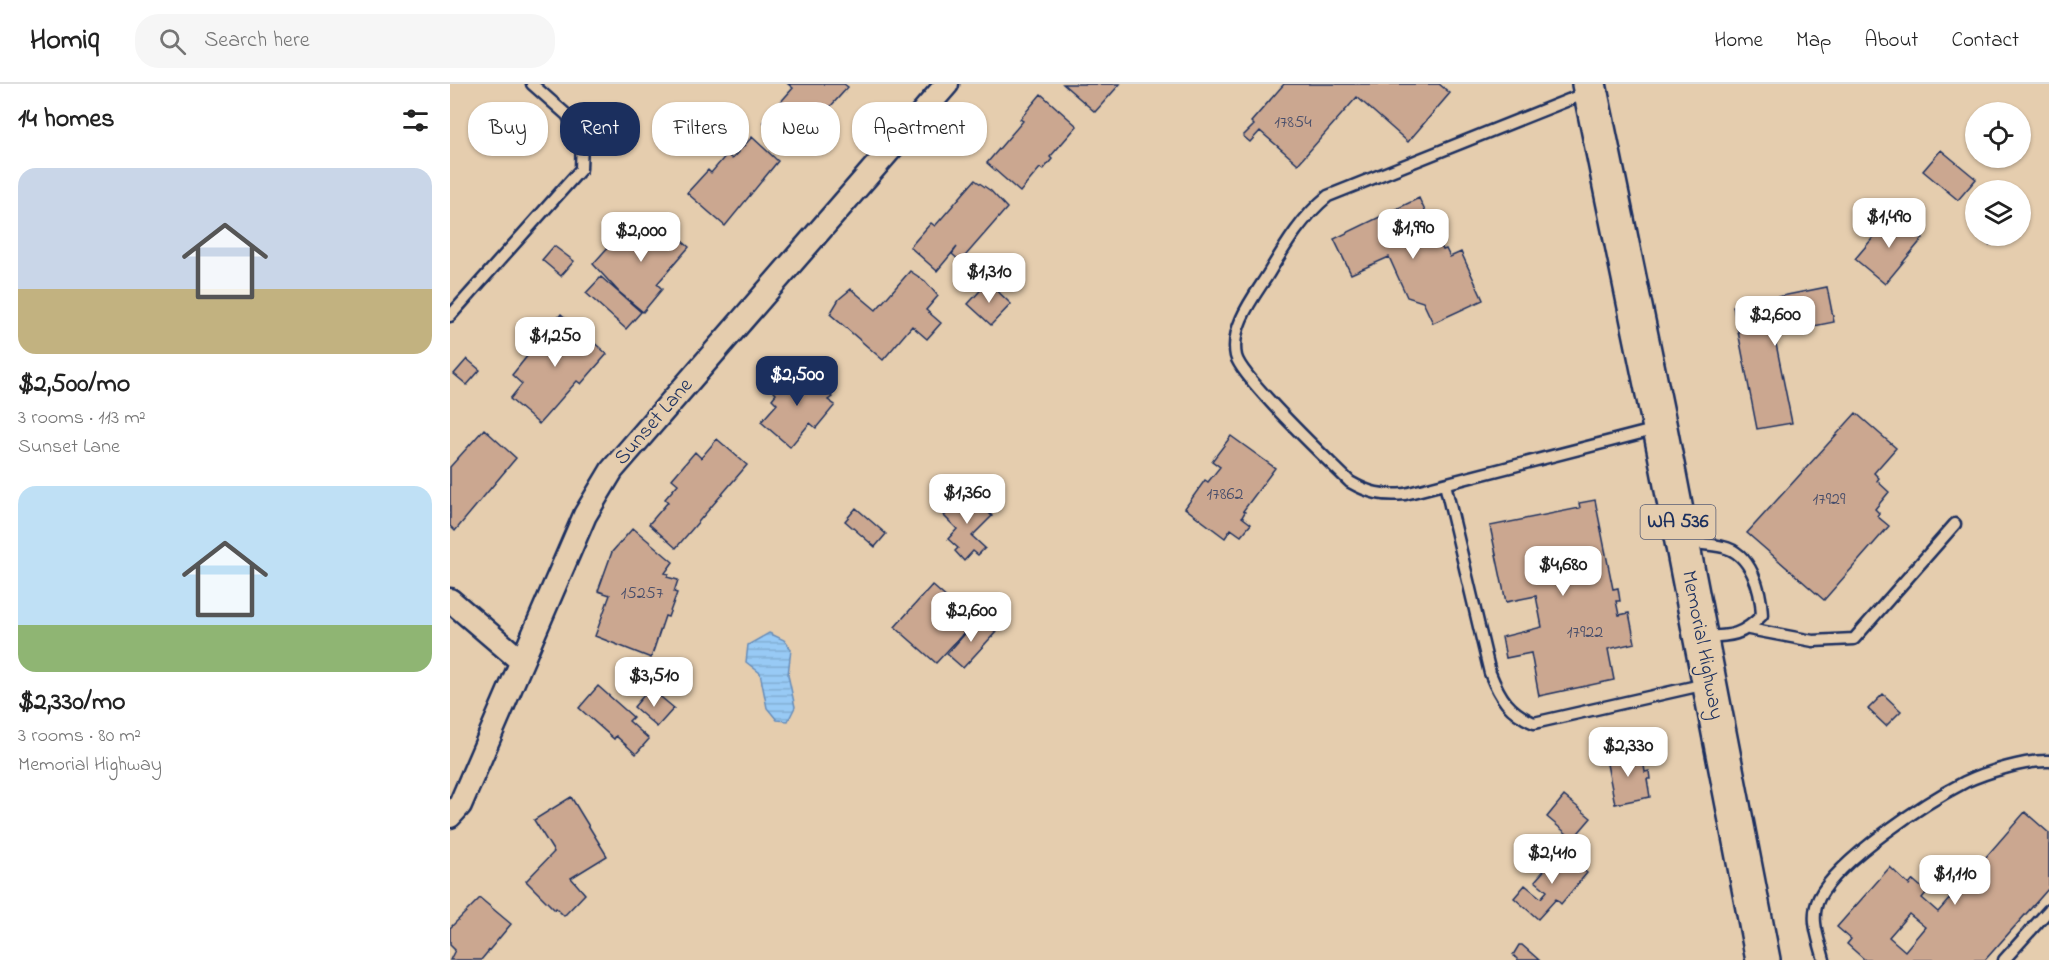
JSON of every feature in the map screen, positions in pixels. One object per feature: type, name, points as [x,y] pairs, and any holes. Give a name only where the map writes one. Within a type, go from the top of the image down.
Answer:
[{"type":"main road","name":"Memorial Highway","points":[[1590,88],[1660,428],[1763,960]]},
{"type":"street","name":"Sunset Lane","points":[[450,816],[460,805],[520,660],[585,515],[612,470],[947,84]]},
{"type":"street","points":[[450,600],[520,660]]},
{"type":"lane","points":[[450,316],[581,169],[582,140],[567,115],[532,84]]},
{"type":"lane","points":[[1590,88],[1328,196],[1309,212],[1295,230],[1243,315],[1236,347],[1240,366],[1350,482],[1367,492],[1384,496],[1405,494],[1660,428]]},
{"type":"lane","points":[[1445,484],[1490,673],[1498,695],[1509,710],[1534,723],[1710,684]]},
{"type":"lane","points":[[1749,629],[1813,641],[1854,639],[1955,524]]},
{"type":"lane","points":[[1682,542],[1724,547],[1737,553],[1752,573],[1761,595],[1762,615],[1749,629],[1731,636],[1701,637]]},
{"type":"lane","points":[[1824,960],[1814,914],[1820,898],[1839,873],[1906,818],[1966,782],[2037,760],[2049,761]]},
{"type":"lane","points":[[2004,960],[2049,910]]},
{"type":"water","points":[[769,633],[784,640],[791,649],[788,675],[795,707],[788,721],[777,720],[767,708],[760,673],[746,662],[748,645]]},
{"type":"building","points":[[788,84],[844,84],[848,87],[834,102],[781,102],[793,88]]},
{"type":"building","points":[[1063,84],[1120,84],[1095,112]]},
{"type":"building","points":[[1284,84],[1439,84],[1450,93],[1408,142],[1357,97],[1298,164],[1260,131],[1250,142],[1243,136],[1254,125],[1251,122]]},
{"type":"building","points":[[1041,94],[1077,126],[1050,157],[1052,159],[1043,170],[1040,168],[1020,192],[987,163],[1023,121],[1020,119]]},
{"type":"building","points":[[752,137],[761,145],[761,156],[773,156],[778,161],[725,226],[687,193],[708,170],[711,173],[725,156],[732,159],[735,156],[749,156],[749,140]]},
{"type":"building","points":[[1941,150],[1976,179],[1965,180],[1965,192],[1958,200],[1923,171]]},
{"type":"building","points":[[975,180],[991,191],[1007,208],[966,255],[959,260],[952,254],[957,247],[937,271],[910,247],[931,223],[935,226]]},
{"type":"building","points":[[1419,198],[1443,250],[1446,249],[1450,257],[1461,252],[1483,300],[1433,323],[1423,302],[1407,297],[1389,257],[1351,274],[1334,239]]},
{"type":"building","points":[[1894,213],[1923,238],[1885,284],[1855,259]]},
{"type":"building","points":[[654,217],[689,247],[657,284],[662,289],[643,312],[619,292],[593,264],[618,236],[629,245]]},
{"type":"building","points":[[554,246],[574,261],[561,276],[542,260]]},
{"type":"building","points":[[910,271],[925,281],[938,296],[926,310],[941,323],[927,339],[912,326],[883,360],[830,314],[839,299],[851,289],[876,310]]},
{"type":"building","points":[[601,277],[641,312],[626,329],[586,293]]},
{"type":"building","points":[[988,282],[1011,304],[991,325],[968,304]]},
{"type":"building","points":[[1827,287],[1834,322],[1774,334],[1792,423],[1757,429],[1733,306]]},
{"type":"building","points":[[561,314],[607,354],[581,384],[577,381],[539,424],[510,399],[522,384],[512,375]]},
{"type":"building","points":[[467,359],[480,370],[467,385],[454,374]]},
{"type":"building","points":[[796,366],[832,397],[828,400],[835,405],[816,428],[810,423],[790,447],[761,422],[777,404],[772,399],[776,394],[774,392]]},
{"type":"building","points":[[1856,413],[1896,448],[1874,473],[1879,478],[1877,481],[1889,492],[1875,509],[1879,513],[1877,516],[1889,526],[1824,600],[1747,533]]},
{"type":"building","points":[[484,429],[516,458],[455,531],[450,526],[450,467]]},
{"type":"building","points":[[1231,436],[1275,468],[1243,511],[1245,512],[1242,517],[1251,524],[1241,536],[1231,529],[1225,538],[1185,508],[1205,480],[1208,482],[1220,467],[1212,461]]},
{"type":"building","points":[[717,439],[747,465],[676,548],[649,524],[668,502],[665,499],[678,484],[672,479],[695,452],[701,458]]},
{"type":"building","points":[[968,492],[992,516],[972,536],[985,548],[978,555],[973,551],[964,561],[955,551],[958,548],[948,539],[957,529],[944,516]]},
{"type":"building","points":[[1595,500],[1613,589],[1618,588],[1620,601],[1616,601],[1619,615],[1629,613],[1635,643],[1608,649],[1614,680],[1539,696],[1531,653],[1506,658],[1502,637],[1542,627],[1536,596],[1506,602],[1490,526],[1580,508],[1579,503]]},
{"type":"building","points":[[856,508],[886,534],[875,547],[845,521]]},
{"type":"building","points":[[633,528],[673,562],[665,573],[669,574],[667,577],[678,580],[674,592],[677,593],[668,617],[665,616],[651,658],[595,636],[610,595],[598,591],[612,552]]},
{"type":"building","points":[[932,585],[974,622],[936,663],[895,627]]},
{"type":"building","points":[[979,618],[996,632],[963,668],[947,654]]},
{"type":"building","points":[[598,686],[633,717],[629,721],[649,739],[636,754],[616,736],[614,739],[579,708]]},
{"type":"building","points":[[650,688],[674,708],[657,727],[634,707]]},
{"type":"building","points":[[1883,694],[1901,711],[1886,726],[1868,709]]},
{"type":"building","points":[[1642,752],[1645,772],[1649,771],[1650,779],[1647,779],[1650,797],[1615,804],[1606,759]]},
{"type":"building","points":[[1564,796],[1591,818],[1573,839],[1547,817]]},
{"type":"building","points":[[571,797],[607,856],[571,878],[585,894],[564,916],[526,881],[554,852],[534,820]]},
{"type":"building","points":[[2025,812],[2049,833],[2049,888],[1985,960],[1865,960],[1847,944],[1851,939],[1837,927],[1890,867],[1909,885],[1913,880],[1927,892],[1922,898],[1938,912]],"holes":[[[1909,914],[1925,927],[1905,951],[1889,937]]]},
{"type":"building","points":[[1561,851],[1587,873],[1561,904],[1556,899],[1538,919],[1514,898],[1525,885],[1541,898],[1547,891],[1535,881]]},
{"type":"building","points":[[480,898],[511,924],[481,960],[450,960],[455,950],[450,945],[450,928]]},
{"type":"building","points":[[1519,945],[1539,960],[1518,960],[1513,955]]}]
